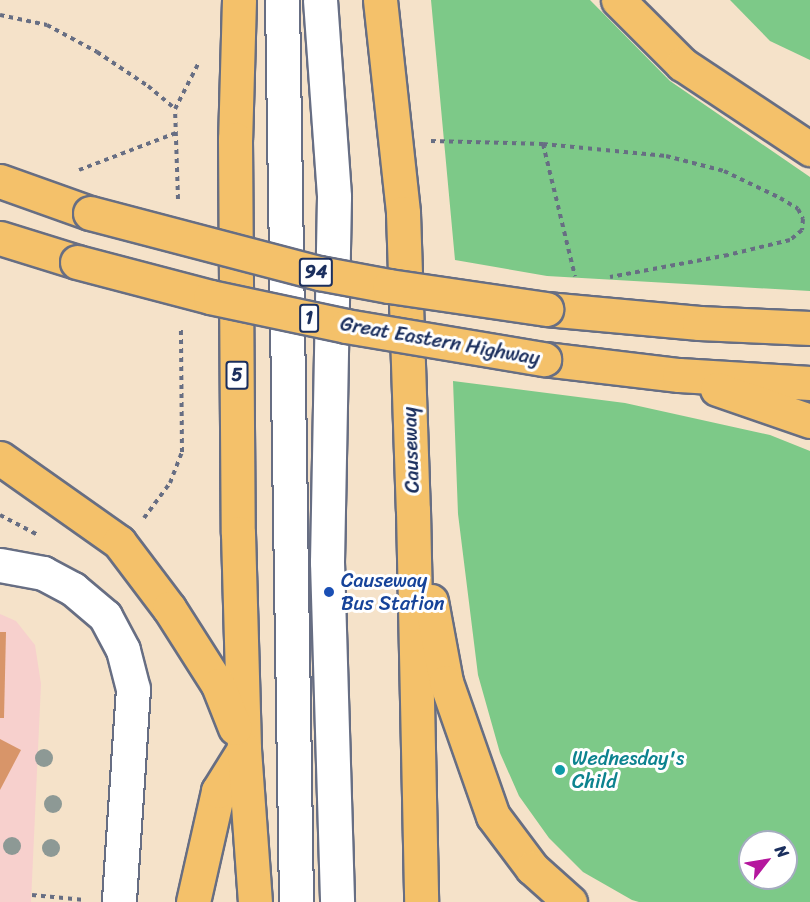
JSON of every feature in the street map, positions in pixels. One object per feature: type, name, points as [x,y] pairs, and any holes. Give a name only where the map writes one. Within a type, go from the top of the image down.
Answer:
[{"type":"main road","name":"5","points":[[239,0],[235,151],[238,533],[244,749],[255,902]]},
{"type":"main road","name":"Causeway","points":[[380,0],[403,213],[413,510],[421,902]]},
{"type":"main road","points":[[618,0],[682,64],[810,149]]},
{"type":"main road","name":"94","points":[[0,181],[90,213],[320,273],[389,286],[546,309],[699,323],[810,328]]},
{"type":"main road","name":"Great Eastern Highway","points":[[0,238],[77,262],[210,297],[346,326],[544,359],[679,375],[810,384]]},
{"type":"main road","points":[[679,375],[810,421]]},
{"type":"main road","points":[[0,458],[119,542],[169,608],[219,685],[244,749],[218,791],[193,902]]},
{"type":"main road","points":[[413,510],[446,682],[493,816],[532,868],[570,902]]},
{"type":"street","points":[[282,0],[296,902]]},
{"type":"street","points":[[320,0],[334,197],[327,562],[337,902]]},
{"type":"street","points":[[0,565],[43,573],[73,589],[105,616],[123,650],[133,689],[105,901]]},
{"type":"path","points":[[0,15],[47,25],[97,52],[148,86],[175,109]]},
{"type":"path","points":[[178,203],[175,109],[200,61]]},
{"type":"path","points":[[77,170],[176,133]]},
{"type":"path","points":[[431,141],[543,144],[666,156],[724,171],[780,198],[798,209],[803,219],[802,230],[790,240],[670,267],[600,279]]},
{"type":"path","points":[[543,144],[577,282]]},
{"type":"path","points":[[119,542],[141,521],[170,483],[182,452],[181,320]]},
{"type":"path","points":[[32,896],[105,901]]},
{"type":"shaded area","points":[[0,614],[16,621],[35,645],[41,684],[31,902],[0,902]]},
{"type":"green space","points":[[431,0],[590,0],[670,81],[810,177],[810,291],[547,276],[455,260]]},
{"type":"green space","points":[[730,0],[810,0],[810,60],[770,41]]},
{"type":"green space","points":[[453,381],[625,403],[770,435],[810,451],[810,902],[639,902],[583,872],[549,838],[519,796],[500,753],[478,675],[458,514]]},
{"type":"building","points":[[0,632],[6,632],[4,718],[0,718]]},
{"type":"building","points":[[0,739],[21,750],[0,790]]},
{"type":"place","name":"Causeway Bus Station","points":[[329,592]]},
{"type":"place","name":"Wednesday's Child","points":[[560,770]]}]
